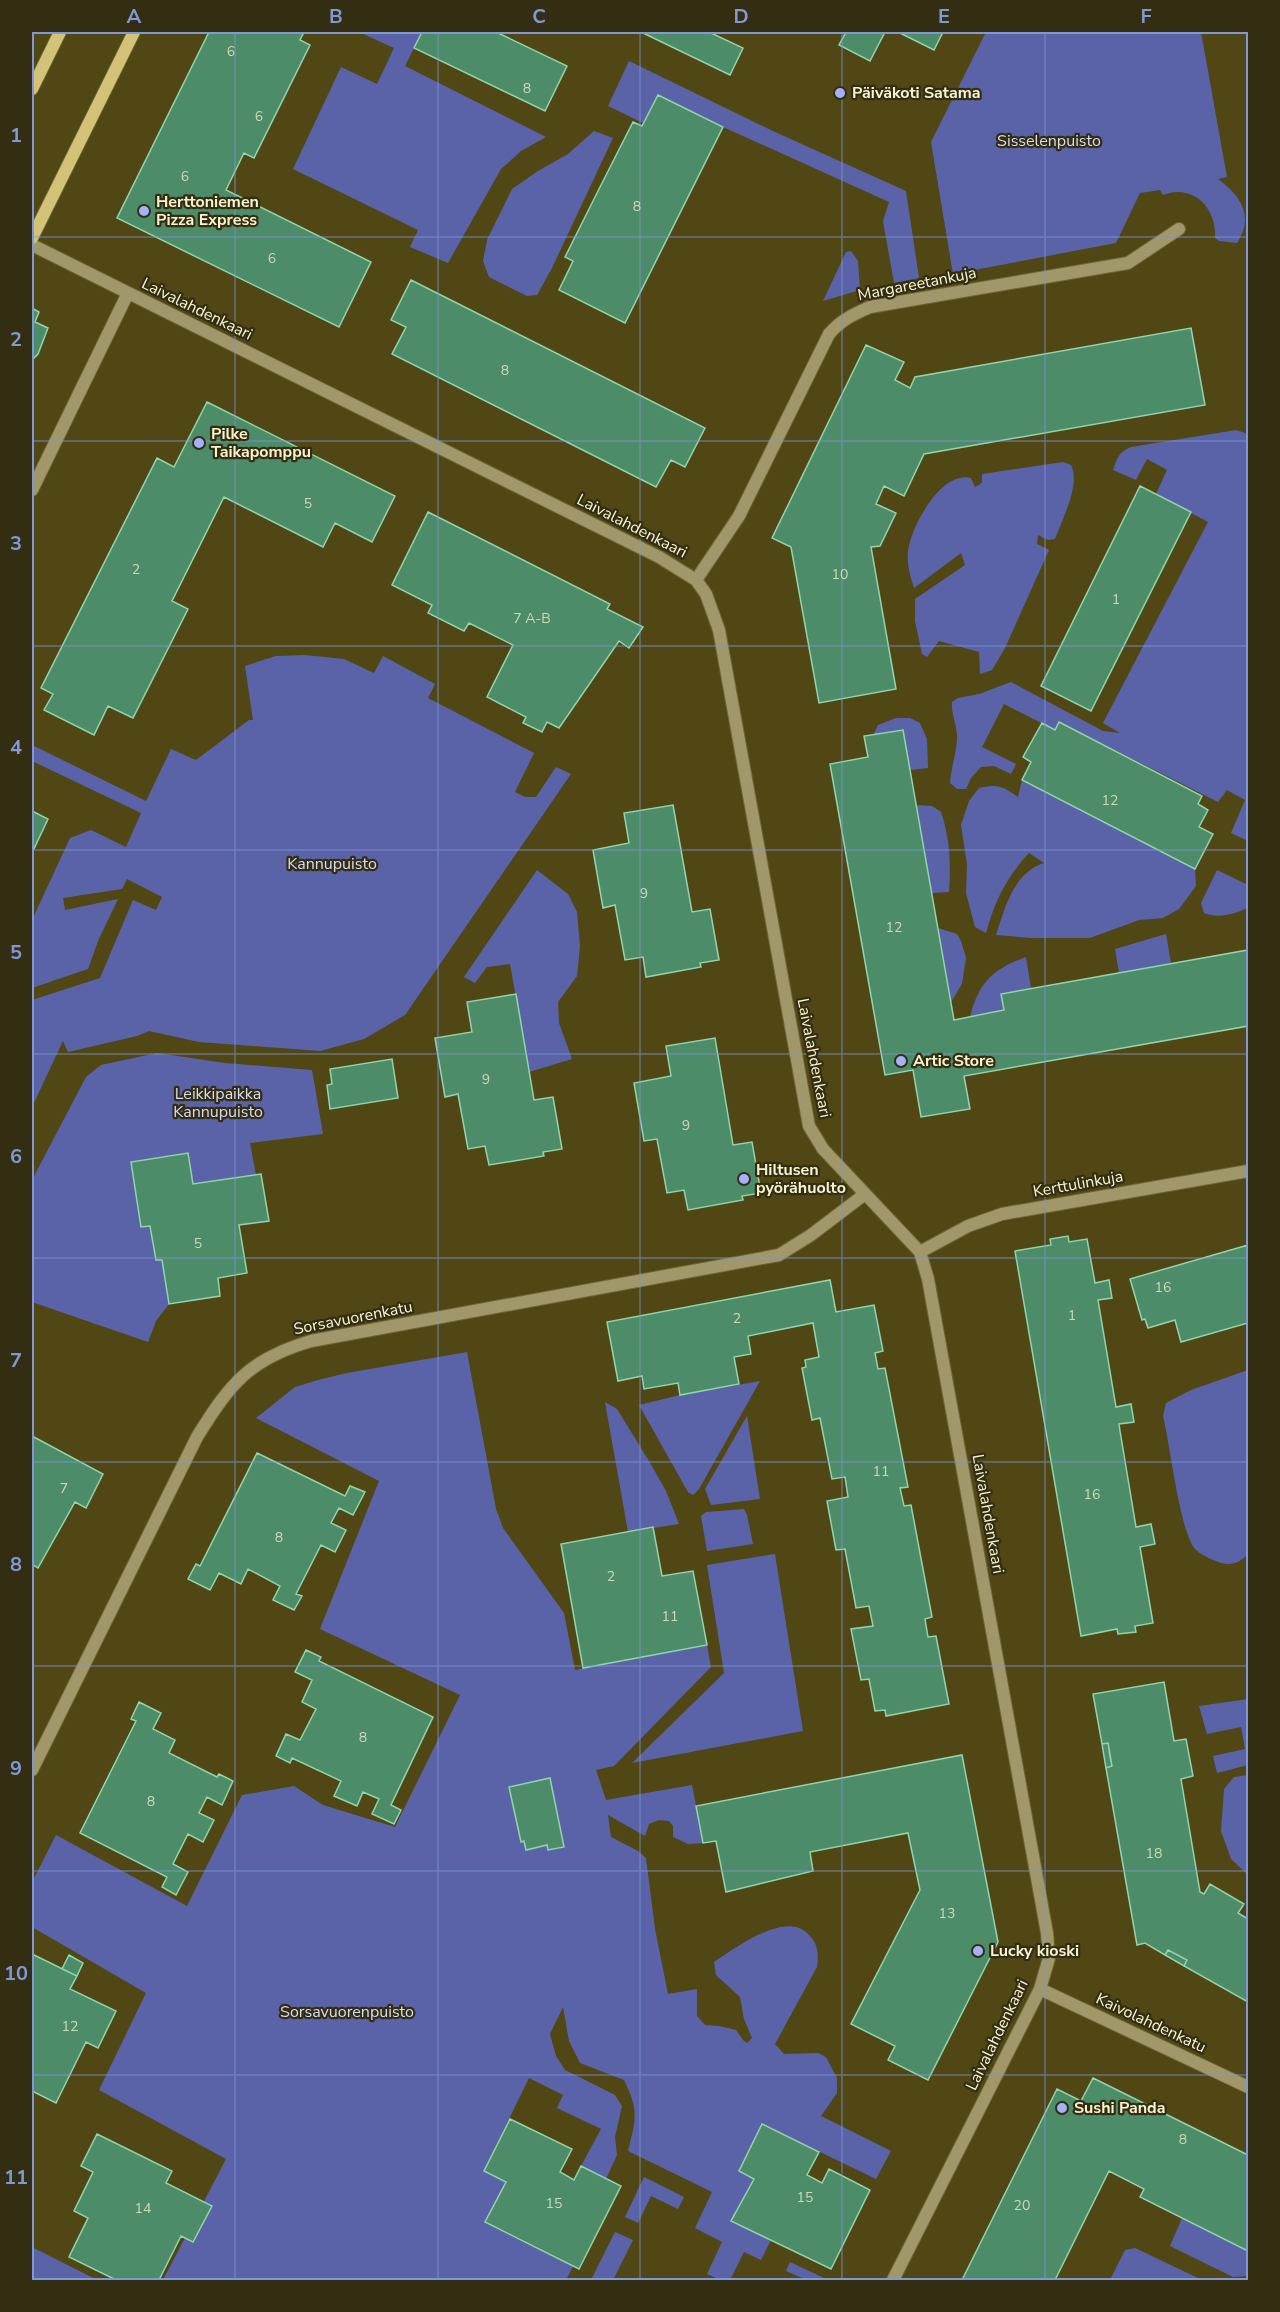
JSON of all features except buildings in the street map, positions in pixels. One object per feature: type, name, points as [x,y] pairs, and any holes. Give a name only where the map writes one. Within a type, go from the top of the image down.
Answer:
[{"type":"street","points":[[32,89],[60,32]]},
{"type":"street","points":[[32,238],[134,32]]},
{"type":"street","name":"Margareetankuja","points":[[696,580],[740,516],[829,334],[838,324],[852,314],[870,307],[1128,263],[1179,229]]},
{"type":"street","name":"Laivalahdenkaari","points":[[32,245],[659,557],[696,580],[709,602],[719,630],[809,1126],[823,1149],[920,1252],[928,1279],[1047,1933],[1049,1958],[1040,1989],[893,2280]]},
{"type":"street","points":[[32,490],[128,293]]},
{"type":"street","name":"Kerttulinkuja","points":[[920,1252],[968,1226],[1002,1214],[1248,1171]]},
{"type":"street","name":"Sorsavuorenkatu","points":[[32,1770],[197,1437],[217,1404],[256,1364],[288,1348],[311,1341],[779,1255],[811,1235],[866,1194]]},
{"type":"street","name":"Kaivolahdenkatu","points":[[1040,1989],[1248,2087]]},
{"type":"green space","points":[[359,32],[422,32],[405,66],[546,137],[521,151],[501,169],[448,263],[410,247],[418,230],[293,169],[341,67],[377,84],[394,48]]},
{"type":"green space","name":"Sisselenpuisto","points":[[986,32],[1201,32],[1227,177],[1218,179],[1233,192],[1245,215],[1245,224],[1237,243],[1219,241],[1215,238],[1212,217],[1201,201],[1193,195],[1174,192],[1163,195],[1160,190],[1140,193],[1116,243],[953,274],[931,142]]},
{"type":"green space","points":[[629,61],[775,132],[906,191],[919,278],[894,283],[883,221],[889,202],[658,95],[643,123],[608,106]]},
{"type":"green space","points":[[594,131],[613,138],[537,295],[527,296],[489,277],[483,261],[487,240],[512,189],[568,154]]},
{"type":"green space","points":[[851,251],[858,261],[860,290],[823,301],[846,252]]},
{"type":"green space","points":[[1236,430],[1248,434],[1248,841],[1231,833],[1245,800],[1227,790],[1218,802],[1059,722],[1055,730],[1004,704],[982,747],[1016,764],[1011,774],[994,766],[981,767],[971,778],[966,789],[957,789],[950,783],[957,740],[952,702],[958,698],[979,694],[1011,682],[1103,731],[1120,733],[1103,723],[1208,522],[1156,494],[1167,470],[1147,459],[1136,480],[1113,470],[1116,462],[1121,453],[1131,447]]},
{"type":"green space","points":[[1063,462],[1071,465],[1073,473],[1074,482],[1069,502],[1055,539],[1048,540],[1038,535],[1037,544],[1049,550],[1005,648],[992,670],[980,674],[979,652],[939,641],[927,657],[922,654],[915,621],[915,599],[965,565],[961,553],[914,588],[908,565],[909,548],[918,521],[932,499],[941,489],[961,478],[971,478],[975,487],[982,483],[982,474]]},
{"type":"green space","name":"Kannupuisto","points":[[305,655],[344,659],[374,673],[383,656],[435,684],[428,698],[534,753],[515,792],[525,797],[536,797],[556,767],[571,774],[405,1015],[364,1039],[320,1051],[199,1042],[149,1031],[137,1036],[68,1052],[63,1041],[32,1107],[32,1000],[100,978],[133,900],[156,910],[162,897],[127,879],[122,889],[63,898],[65,910],[118,899],[98,941],[88,969],[32,988],[32,920],[70,838],[91,830],[126,847],[141,813],[32,761],[32,745],[146,801],[171,749],[196,760],[249,720],[253,720],[245,666],[276,656]]},
{"type":"green space","points":[[896,718],[910,718],[920,723],[927,739],[928,768],[910,770],[903,730],[873,735],[878,725]]},
{"type":"green space","points":[[1022,780],[1195,869],[1196,886],[1179,909],[1163,918],[1139,920],[1090,938],[1032,938],[996,935],[1007,903],[1018,883],[1033,868],[1044,863],[1029,853],[1002,890],[986,933],[975,927],[966,893],[967,864],[961,825],[969,801],[979,788],[1000,787],[1018,797]]},
{"type":"green space","points":[[916,805],[932,806],[941,812],[949,851],[949,892],[932,893]]},
{"type":"green space","points":[[537,870],[568,894],[577,912],[580,946],[577,976],[558,1002],[559,1023],[572,1059],[529,1072],[510,964],[487,967],[475,983],[464,977]]},
{"type":"green space","points":[[1217,870],[1246,884],[1248,879],[1248,908],[1221,916],[1204,913],[1201,903]]},
{"type":"green space","points":[[938,928],[957,934],[966,958],[962,984],[951,1002]]},
{"type":"green space","points":[[1166,934],[1171,963],[1119,973],[1115,949]]},
{"type":"green space","points":[[1026,957],[1031,988],[1002,994],[1004,1010],[970,1017],[978,995],[989,978]]},
{"type":"green space","name":"Leikkipaikka Kannupuisto","points":[[157,1053],[225,1063],[312,1070],[323,1134],[250,1143],[256,1175],[193,1184],[188,1153],[131,1162],[141,1227],[151,1226],[156,1260],[162,1260],[169,1304],[156,1321],[148,1342],[32,1302],[32,1180],[86,1077],[101,1065]]},
{"type":"green space","name":"Sorsavuorenpuisto","points":[[467,1352],[496,1509],[503,1528],[564,1613],[575,1670],[707,1645],[711,1667],[614,1766],[596,1770],[606,1800],[692,1785],[703,1843],[688,1844],[673,1837],[673,1826],[669,1821],[659,1820],[649,1824],[645,1836],[608,1815],[611,1837],[638,1851],[646,1858],[655,1929],[668,1994],[697,1989],[697,2016],[705,2025],[736,2030],[747,2043],[752,2038],[744,2019],[740,1997],[716,1975],[714,1962],[746,1941],[773,1929],[786,1926],[797,1927],[807,1933],[817,1949],[817,1967],[775,2044],[784,2054],[818,2053],[826,2057],[837,2078],[837,2093],[821,2116],[891,2151],[876,2179],[762,2124],[739,2170],[754,2179],[731,2220],[771,2240],[761,2260],[744,2252],[730,2280],[721,2280],[707,2274],[722,2242],[695,2228],[712,2192],[628,2151],[635,2115],[629,2090],[624,2080],[580,2063],[569,2041],[563,2007],[550,2034],[556,2056],[565,2070],[615,2095],[622,2106],[615,2137],[617,2155],[606,2179],[581,2166],[601,2129],[557,2108],[563,2095],[529,2078],[484,2170],[506,2182],[486,2222],[573,2266],[566,2280],[163,2280],[226,2159],[99,2090],[146,1993],[32,1927],[32,1882],[56,1835],[187,1906],[242,1795],[294,1786],[323,1805],[395,1827],[460,1695],[320,1629],[379,1481],[256,1418],[295,1387],[347,1373]]},
{"type":"green space","points":[[1248,1370],[1248,1553],[1243,1559],[1225,1564],[1202,1554],[1190,1541],[1180,1508],[1163,1416],[1166,1403],[1191,1390]]},
{"type":"green space","points":[[760,1381],[699,1489],[693,1495],[688,1492],[639,1405],[680,1395]]},
{"type":"green space","points":[[605,1402],[617,1409],[649,1461],[666,1491],[679,1524],[628,1532]]},
{"type":"green space","points":[[747,1416],[760,1499],[711,1505],[705,1489]]},
{"type":"green space","points":[[744,1509],[753,1544],[707,1551],[701,1516],[706,1512]]},
{"type":"green space","points":[[775,1554],[803,1731],[632,1763],[724,1673],[707,1565]]},
{"type":"green space","points":[[1248,1699],[1248,1765],[1217,1773],[1213,1756],[1245,1749],[1241,1727],[1207,1734],[1199,1706]]},
{"type":"green space","points":[[1248,1775],[1248,1875],[1231,1859],[1221,1831],[1224,1789],[1234,1777]]},
{"type":"green space","points":[[644,2177],[684,2197],[678,2209],[651,2196],[638,2223],[625,2217]]},
{"type":"green space","points":[[1182,2218],[1248,2251],[1248,2276],[1233,2277],[1170,2246]]},
{"type":"green space","points":[[615,2232],[633,2240],[613,2280],[591,2280]]},
{"type":"green space","points":[[32,2247],[97,2280],[32,2280]]},
{"type":"green space","points":[[1135,2248],[1202,2280],[1110,2280],[1125,2250]]},
{"type":"green space","points":[[790,2262],[826,2279],[801,2280],[802,2278],[786,2271]]},
{"type":"place","name":"Päiväkoti Satama","points":[[840,93]]},
{"type":"place","name":"Herttoniemen Pizza Express","points":[[144,211]]},
{"type":"place","name":"Pilke Taikapomppu","points":[[199,443]]},
{"type":"place","name":"Artic Store","points":[[901,1061]]},
{"type":"place","name":"Hiltusen pyörähuolto","points":[[744,1179]]},
{"type":"place","name":"Lucky kioski","points":[[978,1951]]},
{"type":"place","name":"Sushi Panda","points":[[1062,2108]]}]
